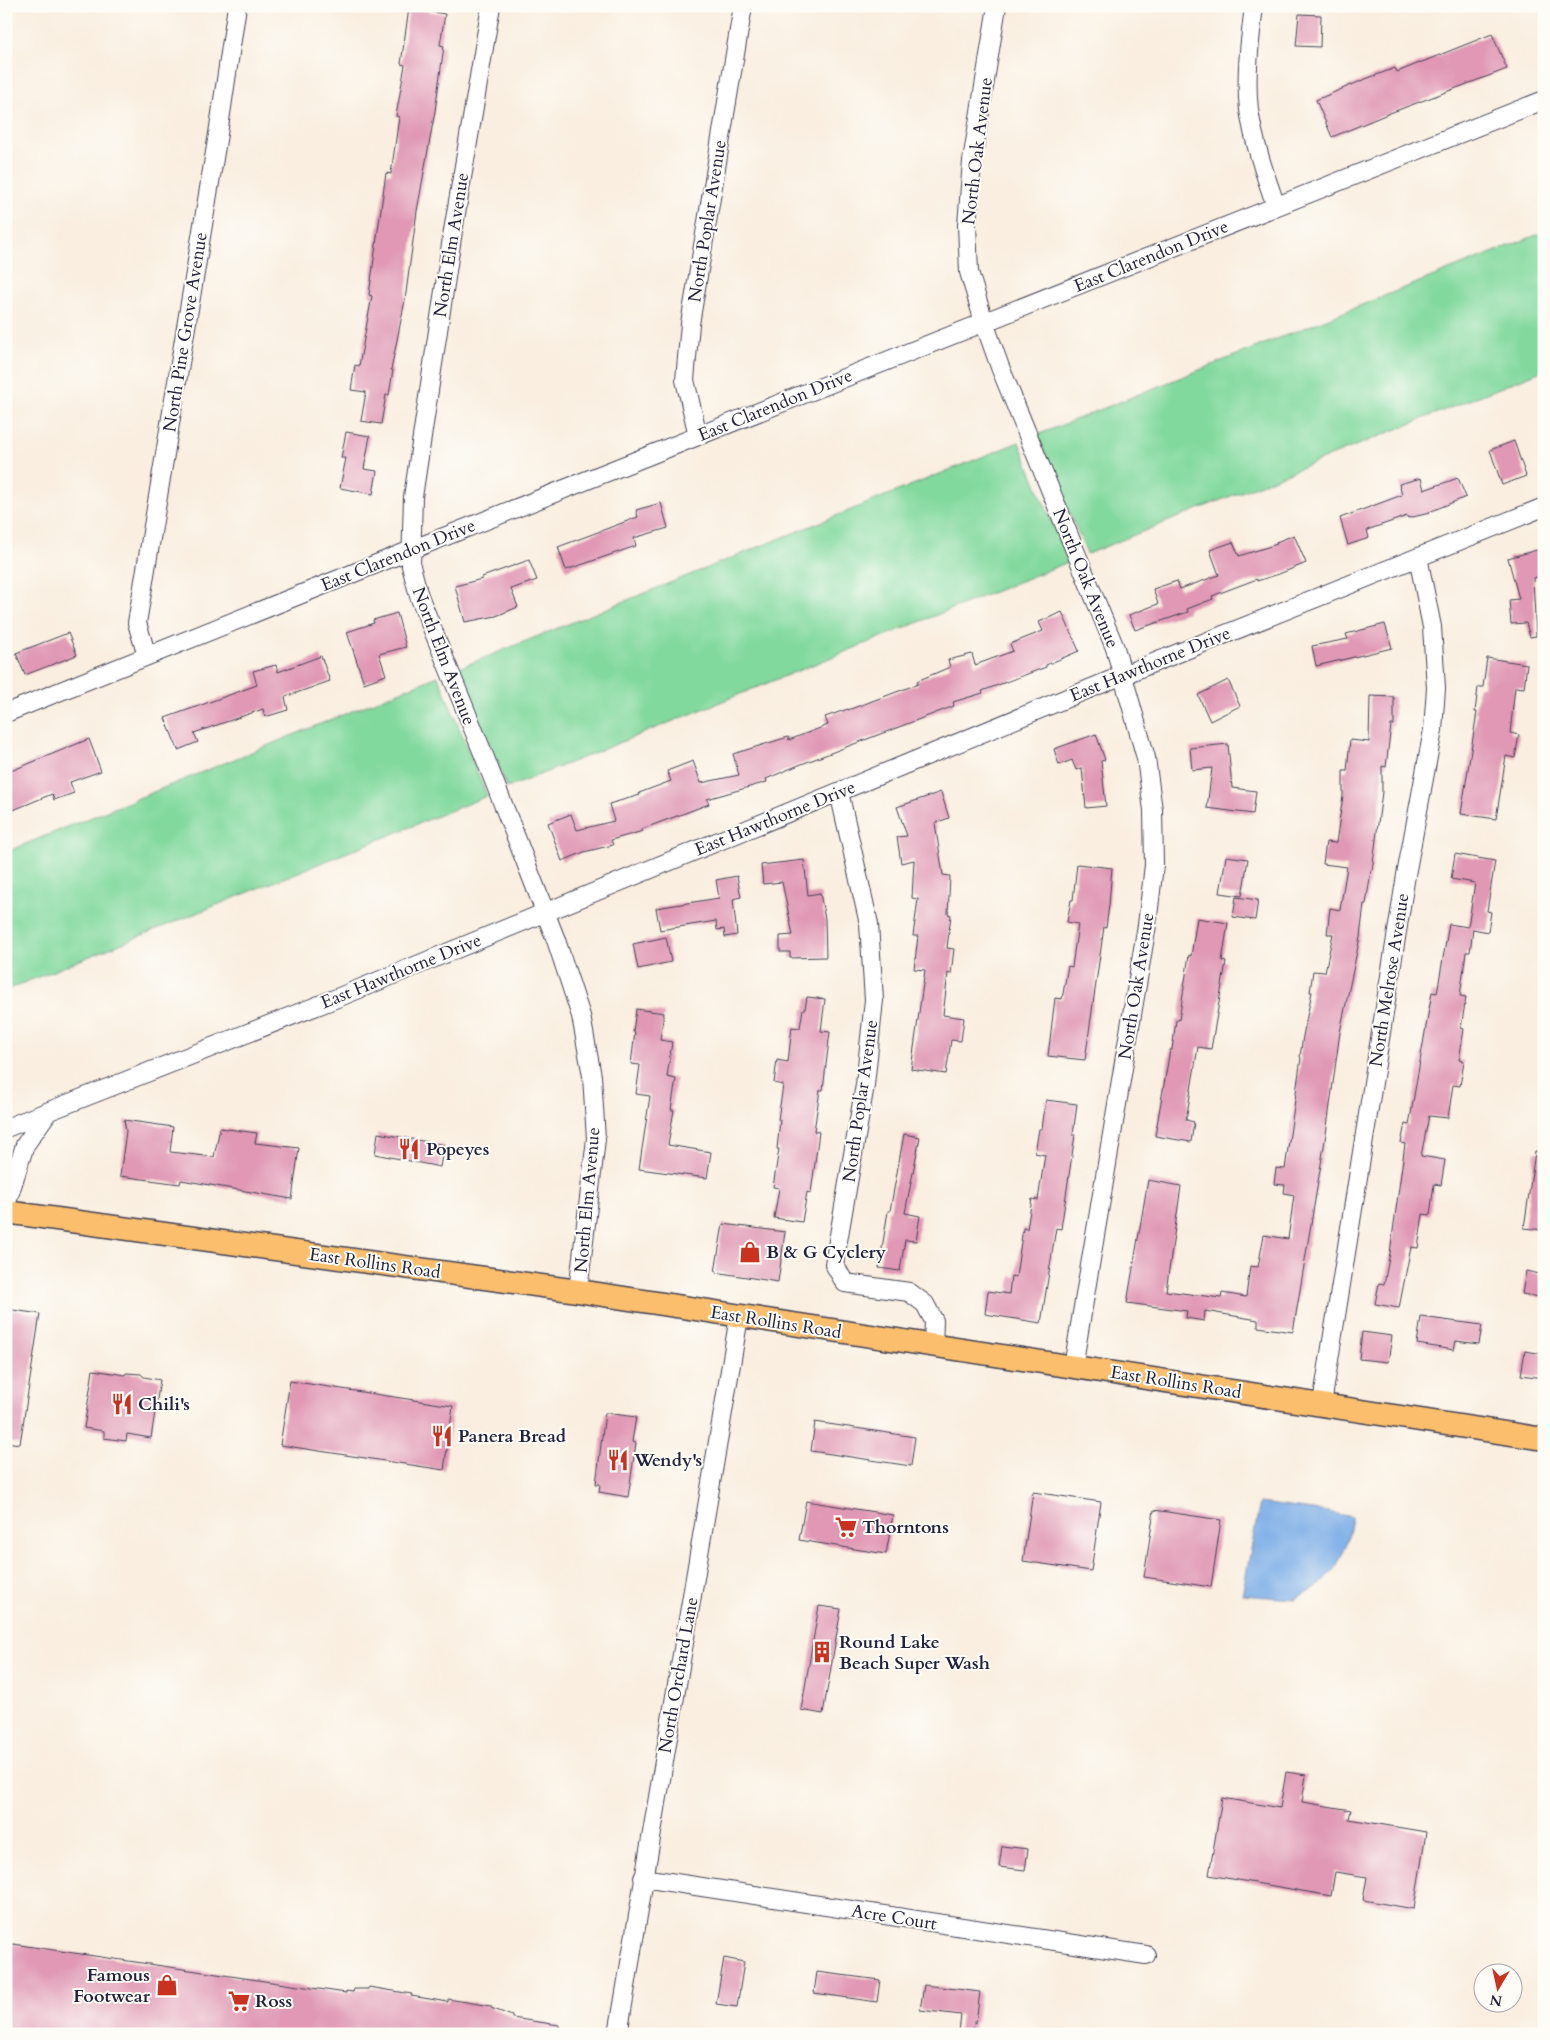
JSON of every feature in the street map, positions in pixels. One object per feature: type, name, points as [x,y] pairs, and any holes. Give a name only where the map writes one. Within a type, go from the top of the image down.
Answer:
[{"type":"main road","name":"East Rollins Road","points":[[6,1212],[578,1291],[1544,1439]]},
{"type":"street","name":"North Pine Grove Avenue","points":[[147,656],[137,623],[218,134],[237,6]]},
{"type":"street","name":"North Elm Avenue","points":[[491,6],[453,231],[413,497],[411,566],[419,596],[556,940],[581,1016],[592,1076],[596,1139],[578,1291]]},
{"type":"street","name":"North Poplar Avenue","points":[[698,436],[685,380],[690,324],[743,6]]},
{"type":"street","name":"North Oak Avenue","points":[[996,6],[972,161],[966,226],[969,272],[1000,367],[1116,648],[1146,758],[1153,810],[1154,865],[1147,925],[1073,1366]]},
{"type":"street","points":[[1254,6],[1248,52],[1249,109],[1260,161],[1276,206]]},
{"type":"street","name":"East Clarendon Drive","points":[[6,713],[1544,100]]},
{"type":"street","name":"East Hawthorne Drive","points":[[6,1128],[346,994],[1123,675],[1544,507]]},
{"type":"street","name":"North Melrose Avenue","points":[[1322,1404],[1406,875],[1433,730],[1436,688],[1432,627],[1418,557]]},
{"type":"street","name":"North Poplar Avenue","points":[[839,792],[869,924],[874,1000],[865,1085],[834,1264],[845,1282],[909,1292],[925,1304],[934,1321],[933,1346]]},
{"type":"street","points":[[6,1205],[24,1144],[48,1112]]},
{"type":"street","name":"North Orchard Lane","points":[[618,2034],[739,1316]]},
{"type":"street","name":"Acre Court","points":[[643,1878],[1146,1955]]},
{"type":"green space","points":[[1544,232],[1544,370],[1087,554],[1037,435]]},
{"type":"green space","points":[[1019,442],[1068,562],[507,788],[459,668]]},
{"type":"green space","points":[[438,676],[487,796],[6,990],[6,852]]},
{"type":"water","points":[[1260,1503],[1352,1517],[1348,1541],[1336,1567],[1319,1585],[1295,1599],[1242,1595]]},
{"type":"building","points":[[409,8],[445,14],[440,45],[444,46],[435,111],[417,211],[405,300],[391,370],[393,370],[389,395],[386,395],[381,424],[361,421],[366,392],[351,390],[355,365],[359,366],[372,296],[369,295],[386,173],[391,174],[399,117],[396,116],[405,65],[401,64]]},
{"type":"building","points":[[1299,14],[1321,15],[1320,47],[1296,46]]},
{"type":"building","points":[[1492,34],[1507,69],[1332,137],[1316,100],[1395,68],[1397,72]]},
{"type":"building","points":[[346,432],[370,436],[364,469],[377,471],[373,494],[340,488],[346,458],[341,458]]},
{"type":"building","points":[[1514,441],[1526,476],[1502,485],[1490,450]]},
{"type":"building","points":[[1421,478],[1424,490],[1458,478],[1466,497],[1430,513],[1408,518],[1407,516],[1367,530],[1369,538],[1348,545],[1340,518],[1402,495],[1399,484]]},
{"type":"building","points":[[661,503],[668,528],[634,538],[636,546],[566,570],[558,547],[638,517],[636,510]]},
{"type":"building","points":[[1294,535],[1306,563],[1212,596],[1213,599],[1187,609],[1188,612],[1135,630],[1129,615],[1158,604],[1153,589],[1177,581],[1180,589],[1219,575],[1210,550],[1233,542],[1239,556],[1277,544],[1276,542]]},
{"type":"building","points":[[1544,548],[1544,575],[1533,578],[1536,636],[1530,637],[1526,623],[1511,624],[1509,600],[1519,599],[1508,558]]},
{"type":"building","points":[[529,560],[537,580],[511,589],[518,607],[496,616],[465,622],[455,586],[482,579],[482,577]]},
{"type":"building","points":[[1062,612],[1079,651],[1046,665],[1046,667],[982,691],[983,693],[953,702],[954,706],[799,765],[766,779],[767,782],[707,799],[709,804],[642,829],[643,831],[611,840],[613,845],[584,852],[562,861],[548,823],[571,814],[577,830],[614,821],[609,804],[640,795],[639,793],[671,781],[667,771],[693,761],[701,783],[739,775],[733,754],[788,737],[789,740],[828,725],[825,717],[918,684],[917,681],[950,667],[948,660],[972,654],[975,665],[1013,651],[1010,644],[1043,631],[1039,622]]},
{"type":"building","points":[[397,613],[406,647],[379,654],[386,675],[364,683],[347,632],[374,623],[373,620]]},
{"type":"building","points":[[1385,624],[1392,648],[1316,666],[1312,646],[1348,639],[1346,634]]},
{"type":"building","points":[[68,633],[77,655],[25,675],[16,653]]},
{"type":"building","points":[[321,656],[330,681],[285,697],[288,710],[265,717],[263,709],[194,733],[198,742],[178,750],[165,718],[257,685],[253,671],[276,665],[278,672]]},
{"type":"building","points":[[1487,658],[1527,664],[1524,688],[1515,687],[1510,733],[1519,735],[1515,758],[1506,756],[1496,819],[1461,814],[1477,712],[1475,712],[1478,687],[1483,687]]},
{"type":"building","points":[[1228,680],[1240,706],[1210,721],[1198,695]]},
{"type":"building","points":[[1370,696],[1394,697],[1394,725],[1391,725],[1386,767],[1382,766],[1382,792],[1372,871],[1340,1032],[1326,1134],[1293,1332],[1258,1327],[1258,1320],[1205,1311],[1204,1321],[1186,1318],[1187,1311],[1127,1303],[1148,1180],[1181,1186],[1166,1291],[1221,1298],[1222,1293],[1246,1297],[1250,1266],[1258,1267],[1264,1235],[1288,1239],[1294,1195],[1284,1193],[1285,1185],[1274,1184],[1276,1168],[1285,1169],[1303,1036],[1312,992],[1310,992],[1313,971],[1325,972],[1333,934],[1327,934],[1330,908],[1340,910],[1347,867],[1323,864],[1326,842],[1336,843],[1343,796],[1343,771],[1347,771],[1350,740],[1369,742]]},
{"type":"building","points":[[1096,734],[1105,760],[1101,761],[1106,806],[1086,808],[1082,768],[1076,770],[1072,760],[1059,765],[1054,749]]},
{"type":"building","points":[[89,739],[101,771],[70,782],[74,793],[54,800],[52,794],[6,813],[6,773]]},
{"type":"building","points":[[1228,744],[1232,788],[1256,791],[1253,814],[1207,808],[1212,768],[1192,770],[1190,748]]},
{"type":"building","points":[[941,792],[949,818],[935,823],[943,875],[950,876],[948,914],[951,915],[947,948],[954,949],[951,974],[948,973],[943,1015],[964,1018],[961,1041],[951,1040],[946,1074],[911,1069],[925,970],[914,969],[918,936],[913,936],[918,899],[912,898],[914,860],[901,863],[897,837],[907,836],[897,807]]},
{"type":"building","points":[[1455,854],[1495,861],[1487,911],[1491,912],[1488,932],[1473,929],[1470,952],[1466,952],[1460,996],[1466,997],[1461,1028],[1464,1029],[1459,1060],[1464,1061],[1460,1086],[1453,1085],[1448,1118],[1429,1116],[1421,1156],[1445,1160],[1441,1185],[1434,1184],[1430,1215],[1423,1214],[1418,1248],[1411,1247],[1399,1308],[1375,1304],[1379,1283],[1384,1284],[1390,1253],[1405,1144],[1401,1143],[1405,1124],[1409,1125],[1432,992],[1437,993],[1449,924],[1468,927],[1475,883],[1451,879]]},
{"type":"building","points":[[1226,856],[1248,859],[1242,896],[1220,893]]},
{"type":"building","points":[[804,860],[808,895],[820,893],[825,919],[826,957],[790,958],[790,952],[780,952],[780,936],[793,935],[782,882],[763,884],[761,865]]},
{"type":"building","points":[[1077,864],[1112,868],[1106,928],[1104,927],[1085,1060],[1048,1056],[1055,998],[1062,999],[1068,966],[1072,967],[1078,924],[1067,922],[1071,900],[1073,900]]},
{"type":"building","points":[[737,876],[741,897],[733,899],[737,935],[725,937],[724,929],[717,930],[716,921],[660,930],[656,908],[719,898],[716,880]]},
{"type":"building","points":[[1236,897],[1258,900],[1255,920],[1233,917]]},
{"type":"building","points":[[1197,918],[1228,923],[1222,961],[1226,962],[1211,1049],[1198,1047],[1186,1120],[1194,1122],[1191,1142],[1155,1136],[1176,1020],[1179,1020]]},
{"type":"building","points":[[666,937],[671,962],[638,969],[633,944]]},
{"type":"building","points":[[807,997],[825,999],[821,1031],[830,1032],[823,1090],[820,1090],[814,1131],[819,1132],[811,1193],[807,1192],[802,1222],[774,1218],[779,1188],[773,1187],[779,1149],[777,1149],[780,1120],[778,1120],[783,1085],[774,1083],[777,1060],[788,1062],[792,1027],[800,1028]]},
{"type":"building","points":[[636,1009],[664,1013],[660,1040],[672,1042],[667,1077],[676,1079],[671,1110],[674,1110],[668,1145],[711,1152],[707,1178],[639,1169],[650,1096],[636,1094],[640,1065],[631,1064]]},
{"type":"building","points":[[1046,1100],[1077,1104],[1073,1135],[1075,1135],[1061,1229],[1056,1228],[1041,1323],[985,1314],[988,1291],[1009,1294],[1011,1276],[1016,1277],[1023,1228],[1027,1229],[1032,1199],[1038,1200],[1045,1155],[1035,1153],[1039,1129],[1042,1129]]},
{"type":"building","points":[[124,1120],[173,1127],[170,1152],[214,1157],[220,1128],[257,1133],[255,1143],[299,1148],[292,1199],[181,1180],[180,1184],[120,1176],[126,1131]]},
{"type":"building","name":"Popeyes","points":[[378,1133],[444,1145],[440,1167],[375,1154]]},
{"type":"building","points":[[904,1134],[920,1137],[905,1213],[920,1216],[916,1241],[905,1240],[900,1271],[879,1268],[888,1211],[890,1211]]},
{"type":"building","points":[[1535,1152],[1544,1152],[1544,1230],[1524,1228]]},
{"type":"building","name":"B & G Cyclery","points":[[723,1224],[785,1232],[778,1282],[715,1272]]},
{"type":"building","points":[[1526,1271],[1544,1275],[1544,1298],[1522,1294]]},
{"type":"building","points":[[6,1309],[40,1314],[20,1444],[6,1442]]},
{"type":"building","points":[[1421,1317],[1482,1325],[1479,1344],[1456,1341],[1454,1350],[1417,1344]]},
{"type":"building","points":[[1362,1332],[1392,1336],[1388,1362],[1359,1359]]},
{"type":"building","points":[[1525,1351],[1544,1354],[1544,1378],[1521,1375]]},
{"type":"building","name":"Chili's","points":[[93,1370],[125,1375],[126,1373],[141,1374],[144,1377],[160,1380],[151,1438],[127,1434],[126,1441],[104,1438],[104,1431],[84,1428]]},
{"type":"building","points":[[290,1381],[453,1406],[444,1470],[280,1445]]},
{"type":"building","name":"Wendy's","points":[[605,1413],[636,1417],[632,1442],[636,1443],[628,1497],[599,1492],[600,1484],[596,1484]]},
{"type":"building","name":"Thorntons","points":[[815,1422],[915,1437],[911,1466],[811,1451]]},
{"type":"building","points":[[1033,1492],[1101,1502],[1091,1571],[1023,1561]]},
{"type":"building","name":"Thorntons","points":[[806,1501],[893,1515],[886,1554],[799,1540]]},
{"type":"building","points":[[1154,1510],[1221,1520],[1211,1587],[1144,1577]]},
{"type":"building","name":"Round Lake Beach Super Wash","points":[[819,1606],[841,1609],[823,1714],[801,1710]]},
{"type":"building","points":[[1286,1772],[1306,1775],[1302,1802],[1351,1810],[1349,1819],[1426,1832],[1414,1909],[1363,1900],[1367,1877],[1335,1872],[1331,1896],[1209,1875],[1222,1798],[1280,1808]]},
{"type":"building","points":[[1002,1846],[1028,1849],[1025,1870],[999,1867]]},
{"type":"building","points":[[6,1943],[346,1993],[346,1991],[353,1992],[354,1989],[368,1989],[369,1987],[448,2002],[448,1999],[491,2006],[491,2008],[512,2016],[512,2018],[559,2025],[558,2034],[6,2034]]},
{"type":"building","points":[[724,1958],[744,1962],[737,2007],[716,2004]]},
{"type":"building","points":[[817,1972],[880,1980],[877,2002],[814,1993]]},
{"type":"building","points":[[924,1985],[980,1992],[973,2034],[959,2032],[961,2015],[920,2010]]},
{"type":"place","name":"Popeyes","points":[[409,1149]]},
{"type":"place","name":"B & G Cyclery","points":[[750,1252]]},
{"type":"place","name":"Chili's","points":[[122,1404]]},
{"type":"place","name":"Panera Bread","points":[[442,1436]]},
{"type":"place","name":"Wendy's","points":[[618,1460]]},
{"type":"place","name":"Thorntons","points":[[846,1527]]},
{"type":"place","name":"Round Lake Beach Super Wash","points":[[822,1652]]},
{"type":"place","name":"Famous Footwear","points":[[167,1985]]},
{"type":"place","name":"Ross","points":[[239,2001]]}]
